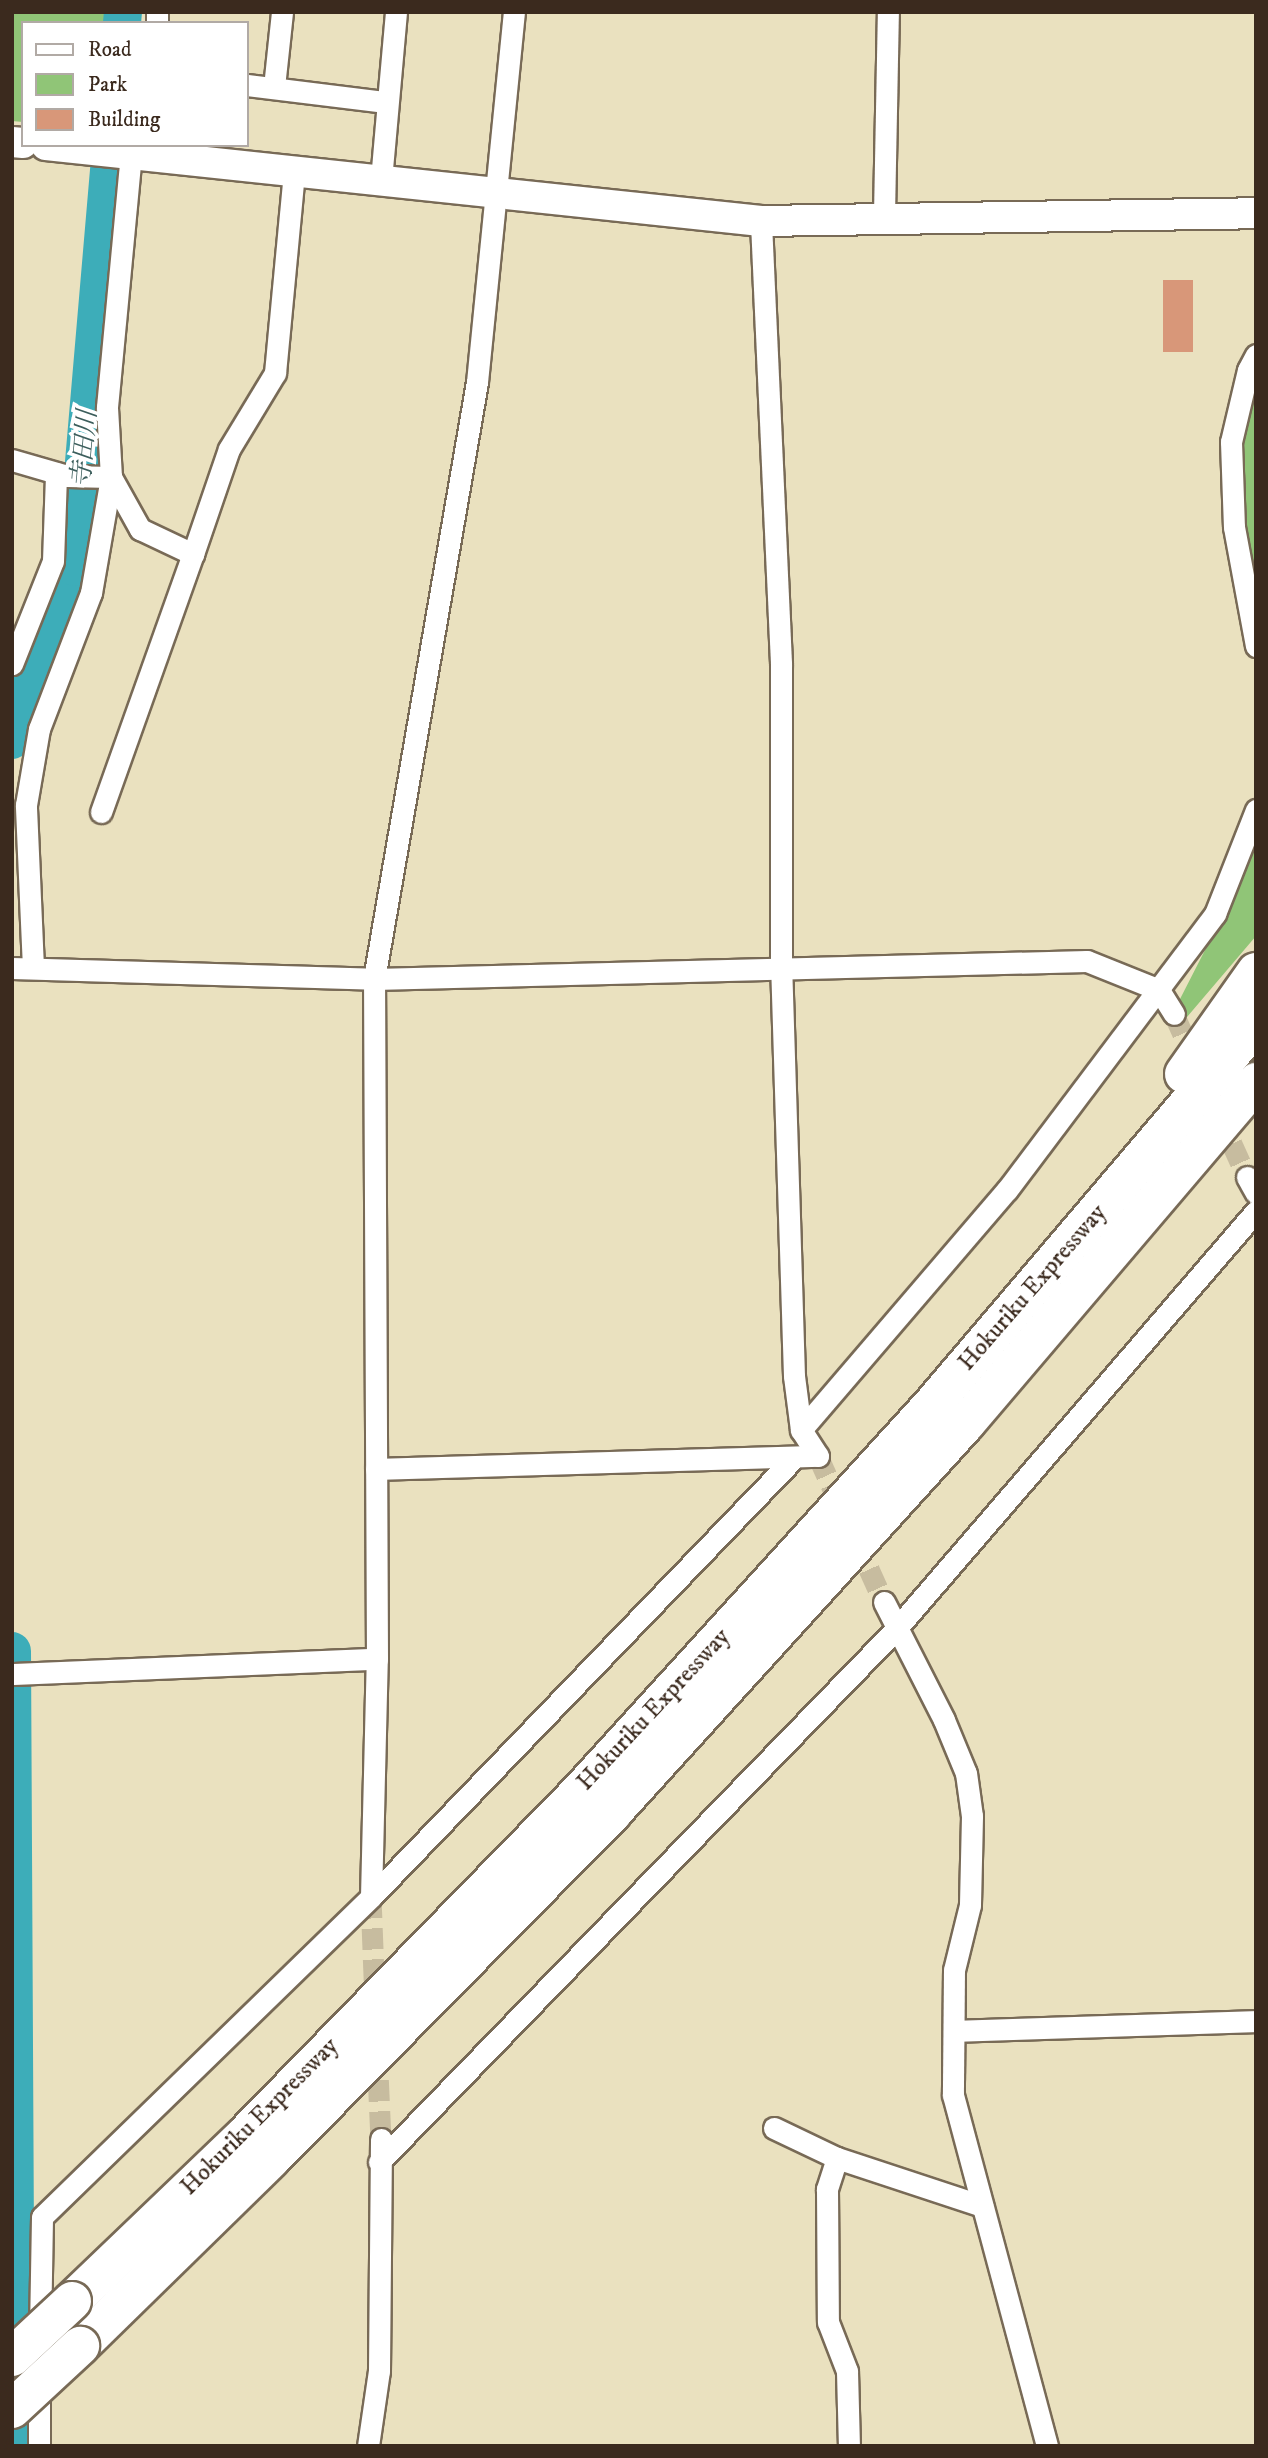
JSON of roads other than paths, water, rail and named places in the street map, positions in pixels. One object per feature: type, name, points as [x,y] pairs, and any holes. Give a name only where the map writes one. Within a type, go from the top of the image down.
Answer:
[{"type":"highway","points":[[933,1404],[1198,1055],[1256,972]]},
{"type":"highway","name":"Hokuriku Expressway","points":[[12,2357],[245,2135],[588,1783],[933,1404],[1256,1025]]},
{"type":"highway","name":"Hokuriku Expressway","points":[[12,2409],[270,2160],[612,1812],[965,1423],[1256,1082]]},
{"type":"highway","points":[[1152,1207],[1256,1094]]},
{"type":"street","points":[[274,87],[282,12]]},
{"type":"street","points":[[381,180],[396,12]]},
{"type":"street","points":[[371,1897],[377,1659],[374,979],[477,382],[514,12]]},
{"type":"street","points":[[884,215],[888,12]]},
{"type":"street","points":[[248,85],[386,102]]},
{"type":"street","points":[[65,147],[761,220],[884,215],[1256,213]]},
{"type":"street","points":[[131,154],[107,407],[111,477],[90,593],[39,729],[26,805],[23,968],[374,979],[1087,961],[1159,990],[1174,1014]]},
{"type":"street","points":[[102,812],[229,449],[275,373],[294,171]]},
{"type":"street","points":[[376,1469],[792,1460],[818,1456],[801,1430],[794,1376],[781,968],[781,663],[761,220]]},
{"type":"street","points":[[1256,355],[1248,370],[1231,442],[1234,527],[1256,646]]},
{"type":"street","points":[[12,460],[56,473],[111,477]]},
{"type":"street","points":[[12,664],[53,561],[56,473]]},
{"type":"street","points":[[111,477],[140,529],[193,554]]},
{"type":"street","points":[[801,1430],[1007,1190],[1215,914],[1256,810]]},
{"type":"street","points":[[379,2162],[896,1629],[1247,1231],[1256,1210]]},
{"type":"street","points":[[39,2446],[42,2217],[371,1897],[792,1460]]},
{"type":"street","points":[[884,1602],[944,1720],[966,1773],[969,1795],[970,1905],[954,1970],[953,2095],[1047,2446]]},
{"type":"street","points":[[12,1674],[377,1659]]},
{"type":"street","points":[[954,2031],[1256,2021]]},
{"type":"street","points":[[774,2128],[837,2158],[982,2206]]},
{"type":"street","points":[[368,2446],[379,2371],[381,2139]]},
{"type":"street","points":[[837,2158],[827,2189],[827,2310],[847,2371],[849,2446]]},
{"type":"waterway","name":"寺田川","points":[[122,21],[123,12]]},
{"type":"waterway","name":"寺田川","points":[[12,740],[14,710],[75,567],[111,147]]},
{"type":"waterway","name":"寺田川","points":[[12,1651],[16,2446]]},
{"type":"tunnel","points":[[1174,1014],[1196,1063]]},
{"type":"tunnel","points":[[1219,1115],[1247,1177]]},
{"type":"tunnel","points":[[818,1456],[884,1602]]},
{"type":"tunnel","points":[[371,1897],[375,2003]]},
{"type":"tunnel","points":[[377,2049],[381,2139]]}]
